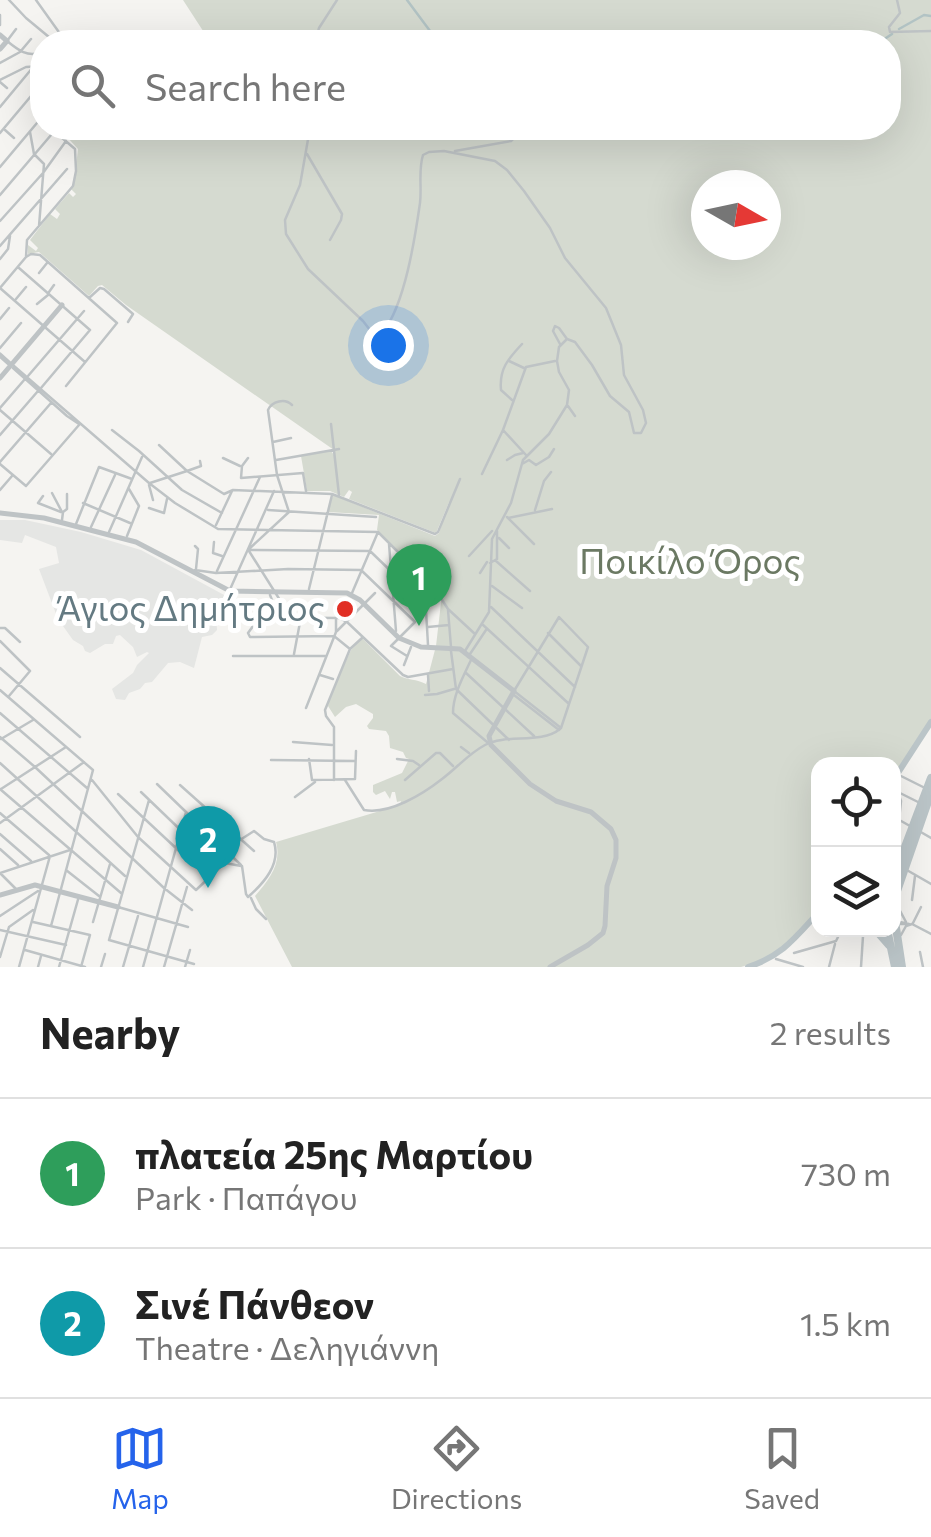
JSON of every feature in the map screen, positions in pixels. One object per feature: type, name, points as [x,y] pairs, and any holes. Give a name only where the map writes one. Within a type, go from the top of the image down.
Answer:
[{"type":"highway","points":[[901,859],[931,778]]},
{"type":"highway","points":[[914,828],[920,804],[929,791]]},
{"type":"highway","points":[[885,937],[893,943]]},
{"type":"highway","points":[[893,937],[899,967]]},
{"type":"main road","points":[[901,767],[931,722]]},
{"type":"main road","points":[[748,967],[774,957],[811,920]]},
{"type":"street","points":[[10,0],[41,30]]},
{"type":"street","points":[[36,0],[57,30]]},
{"type":"street","points":[[318,30],[337,0]]},
{"type":"street","points":[[890,30],[900,13],[898,0]]},
{"type":"street","points":[[26,18],[32,12]]},
{"type":"street","points":[[0,15],[0,25]]},
{"type":"street","points":[[0,49],[16,29]]},
{"type":"street","points":[[901,32],[931,32]]},
{"type":"street","points":[[0,35],[20,52],[30,53]]},
{"type":"street","points":[[0,63],[20,52],[30,39]]},
{"type":"street","points":[[8,88],[0,81],[30,67]]},
{"type":"street","points":[[0,107],[30,71]]},
{"type":"street","points":[[14,138],[2,131],[30,98]]},
{"type":"street","points":[[26,103],[30,106]]},
{"type":"street","points":[[0,167],[30,132]]},
{"type":"street","points":[[31,140],[34,154],[44,164],[39,226]]},
{"type":"street","points":[[0,195],[47,140]]},
{"type":"street","points":[[308,140],[300,186],[285,220],[286,234],[311,272],[370,330],[378,334],[388,325],[399,300],[420,204],[422,157],[432,151],[454,152],[496,161],[507,170],[540,212],[565,258],[604,304],[621,346],[622,372],[646,422],[642,433],[634,433],[629,412],[610,396],[578,346],[554,327],[560,344],[559,372],[569,390],[567,405],[548,436],[525,454],[506,517],[470,556]]},
{"type":"street","points":[[454,152],[512,140]]},
{"type":"street","points":[[0,221],[66,141],[75,149],[74,183],[28,240],[26,258]]},
{"type":"street","points":[[306,153],[342,214],[330,240]]},
{"type":"street","points":[[0,246],[67,169]]},
{"type":"street","points":[[0,258],[8,249],[10,234]]},
{"type":"street","points":[[66,386],[86,362],[117,324],[36,253],[26,258],[0,288],[86,362]]},
{"type":"street","points":[[39,273],[48,262]]},
{"type":"street","points":[[18,267],[90,330]]},
{"type":"street","points":[[38,304],[54,285]]},
{"type":"street","points":[[14,300],[26,287]]},
{"type":"street","points":[[0,378],[78,288]]},
{"type":"street","points":[[89,298],[104,289],[133,314],[128,322]]},
{"type":"street","points":[[0,319],[9,308]]},
{"type":"street","points":[[52,456],[0,409],[84,311]]},
{"type":"street","points":[[100,318],[106,312]]},
{"type":"street","points":[[21,323],[0,351],[11,365],[167,498],[221,530],[378,532],[475,634]]},
{"type":"street","points":[[0,435],[96,323]]},
{"type":"street","points":[[560,344],[567,339]]},
{"type":"street","points":[[514,401],[500,386],[507,359],[522,344]]},
{"type":"street","points":[[507,359],[525,369]]},
{"type":"street","points":[[482,474],[527,365],[557,361]]},
{"type":"street","points":[[40,390],[80,424]]},
{"type":"street","points":[[262,408],[283,400],[292,405]]},
{"type":"street","points":[[51,402],[0,463],[26,486],[80,424]]},
{"type":"street","points":[[567,405],[575,416]]},
{"type":"street","points":[[269,406],[274,460],[289,512]]},
{"type":"street","points":[[331,424],[340,496]]},
{"type":"street","points":[[112,430],[182,490],[222,513]]},
{"type":"street","points":[[503,430],[525,454]]},
{"type":"street","points":[[272,442],[291,438]]},
{"type":"street","points":[[160,445],[186,470],[224,494],[232,490],[332,494],[435,534],[460,480]]},
{"type":"street","points":[[274,460],[336,449]]},
{"type":"street","points":[[521,465],[528,460],[536,465],[554,449]]},
{"type":"street","points":[[507,460],[525,454]]},
{"type":"street","points":[[107,534],[143,455]]},
{"type":"street","points":[[224,458],[242,466]]},
{"type":"street","points":[[248,458],[240,477],[303,472],[306,492]]},
{"type":"street","points":[[149,483],[201,466],[200,461]]},
{"type":"street","points":[[76,525],[99,467],[132,479]]},
{"type":"street","points":[[535,512],[544,481],[551,472]]},
{"type":"street","points":[[90,529],[116,474]]},
{"type":"street","points":[[0,490],[13,475]]},
{"type":"street","points":[[216,573],[260,476]]},
{"type":"street","points":[[149,483],[152,500]]},
{"type":"street","points":[[126,539],[139,506],[128,488]]},
{"type":"street","points":[[216,527],[232,490]]},
{"type":"street","points":[[274,491],[219,614],[221,617],[336,618],[348,622],[401,674],[408,677],[454,670]]},
{"type":"street","points":[[52,493],[62,512],[62,522]]},
{"type":"street","points":[[62,512],[67,509],[67,494]]},
{"type":"street","points":[[308,592],[332,494]]},
{"type":"street","points":[[43,496],[38,503],[62,512]]},
{"type":"street","points":[[149,508],[164,513],[167,498]]},
{"type":"street","points":[[83,503],[132,524]]},
{"type":"street","points":[[506,517],[552,509]]},
{"type":"street","points":[[266,510],[376,517]]},
{"type":"street","points":[[248,550],[289,512]]},
{"type":"street","points":[[0,514],[62,522],[142,544],[229,592]]},
{"type":"street","points":[[0,514],[107,534],[146,549],[229,592],[340,595],[363,604]]},
{"type":"street","points":[[506,517],[534,544]]},
{"type":"street","points":[[496,530],[496,561]]},
{"type":"street","points":[[345,780],[362,808],[370,812],[394,807],[441,780],[489,742],[559,617],[588,647],[560,729],[535,737],[489,742],[453,713],[467,656],[490,606],[490,561],[496,530]]},
{"type":"street","points":[[351,595],[378,532]]},
{"type":"street","points":[[498,538],[510,548]]},
{"type":"street","points":[[214,542],[213,553],[224,556]]},
{"type":"street","points":[[389,542],[398,637]]},
{"type":"street","points":[[192,570],[198,549],[195,546]]},
{"type":"street","points":[[248,550],[370,551],[427,606]]},
{"type":"street","points":[[248,550],[291,617]]},
{"type":"street","points":[[490,561],[496,561],[530,591]]},
{"type":"street","points":[[480,573],[490,561]]},
{"type":"street","points":[[192,570],[362,570],[415,622],[391,646],[408,656]]},
{"type":"street","points":[[490,586],[522,608]]},
{"type":"street","points":[[428,648],[427,606],[435,588]]},
{"type":"street","points":[[274,594],[343,592],[363,604],[411,647],[428,651],[451,648]]},
{"type":"street","points":[[274,594],[248,633],[250,637],[335,634],[374,594]]},
{"type":"street","points":[[490,606],[575,686]]},
{"type":"street","points":[[448,609],[456,690],[509,740]]},
{"type":"street","points":[[293,655],[301,617]]},
{"type":"street","points":[[306,708],[335,634],[336,618]]},
{"type":"street","points":[[482,624],[569,704]]},
{"type":"street","points":[[427,627],[449,625]]},
{"type":"street","points":[[0,628],[20,642]]},
{"type":"street","points":[[467,656],[487,628]]},
{"type":"street","points":[[548,633],[582,667]]},
{"type":"street","points":[[335,634],[350,650]]},
{"type":"street","points":[[334,780],[333,725],[325,710],[350,650],[362,636]]},
{"type":"street","points":[[398,637],[428,648],[451,648],[467,656],[560,729]]},
{"type":"street","points":[[0,641],[30,671],[8,697]]},
{"type":"street","points":[[404,665],[411,647]]},
{"type":"street","points":[[234,656],[326,656]]},
{"type":"street","points":[[0,668],[80,738]]},
{"type":"street","points":[[465,672],[535,737]]},
{"type":"street","points":[[319,674],[333,680]]},
{"type":"street","points":[[428,674],[429,691]]},
{"type":"street","points":[[0,690],[92,770],[50,926]]},
{"type":"street","points":[[425,695],[456,690]]},
{"type":"street","points":[[0,713],[88,789]]},
{"type":"street","points":[[34,719],[0,739],[36,767],[192,910]]},
{"type":"street","points":[[293,742],[334,745]]},
{"type":"street","points":[[489,742],[530,784],[556,800],[587,810],[610,829],[616,840],[602,932],[550,967]]},
{"type":"street","points":[[67,746],[0,789],[122,894]]},
{"type":"street","points":[[461,747],[470,754]]},
{"type":"street","points":[[308,760],[310,779],[356,779],[356,751]]},
{"type":"street","points":[[405,780],[438,752],[454,767]]},
{"type":"street","points":[[270,760],[356,761]]},
{"type":"street","points":[[397,760],[413,760],[420,767]]},
{"type":"street","points":[[0,823],[84,762]]},
{"type":"street","points":[[0,763],[127,877]]},
{"type":"street","points":[[91,779],[138,837],[196,890],[232,856]]},
{"type":"street","points":[[294,797],[316,781]]},
{"type":"street","points":[[901,781],[929,791]]},
{"type":"street","points":[[156,784],[242,866],[246,894],[266,919]]},
{"type":"street","points":[[180,786],[254,851]]},
{"type":"street","points":[[141,792],[220,868]]},
{"type":"street","points":[[901,793],[920,804]]},
{"type":"street","points":[[118,794],[209,879]]},
{"type":"street","points":[[149,800],[109,940],[194,964]]},
{"type":"street","points":[[143,967],[186,812]]},
{"type":"street","points":[[0,813],[50,856]]},
{"type":"street","points":[[901,821],[931,838]]},
{"type":"street","points":[[182,831],[240,840],[254,830],[273,841],[277,848],[270,874],[250,896]]},
{"type":"street","points":[[0,834],[32,862]]},
{"type":"street","points":[[0,849],[19,866]]},
{"type":"street","points":[[17,890],[0,873],[71,850]]},
{"type":"street","points":[[19,967],[50,856]]},
{"type":"street","points":[[94,922],[110,862]]},
{"type":"street","points":[[225,863],[242,866]]},
{"type":"street","points":[[901,868],[931,884]]},
{"type":"street","points":[[65,869],[99,900]]},
{"type":"street","points":[[912,900],[915,875]]},
{"type":"street","points":[[164,967],[188,884]]},
{"type":"street","points":[[0,895],[28,886],[60,891],[188,927]]},
{"type":"street","points":[[0,916],[40,889]]},
{"type":"street","points":[[60,967],[79,896]]},
{"type":"street","points":[[893,943],[921,908]]},
{"type":"street","points":[[0,957],[11,926],[34,909]]},
{"type":"street","points":[[123,967],[139,913]]},
{"type":"street","points":[[901,913],[909,924]]},
{"type":"street","points":[[24,949],[82,966],[90,934],[31,922]]},
{"type":"street","points":[[901,924],[929,933],[931,924]]},
{"type":"street","points":[[0,930],[66,945]]},
{"type":"street","points":[[794,954],[836,941],[838,937]]},
{"type":"street","points":[[860,967],[862,937]]},
{"type":"street","points":[[828,967],[835,944]]},
{"type":"street","points":[[185,967],[190,950]]},
{"type":"street","points":[[920,952],[923,967]]},
{"type":"street","points":[[101,967],[105,954]]},
{"type":"street","points":[[38,967],[42,955]]},
{"type":"street","points":[[774,957],[803,967]]},
{"type":"shaded area","points":[[0,520],[25,520],[141,550],[226,596],[216,615],[217,630],[202,637],[194,668],[180,662],[168,663],[152,682],[129,693],[125,700],[116,699],[112,689],[133,673],[149,653],[137,657],[120,635],[113,644],[90,653],[85,651],[58,619],[39,569],[59,563],[56,547],[25,535],[22,543],[0,540]]},
{"type":"green space","name":"Ποικίλο Όρος","points":[[183,0],[931,0],[931,722],[901,768],[901,757],[811,757],[811,920],[774,957],[741,967],[292,967],[255,896],[276,865],[276,842],[400,805],[395,792],[390,799],[385,791],[376,795],[373,785],[402,773],[409,759],[403,752],[390,748],[386,731],[369,729],[373,714],[356,704],[335,717],[328,706],[329,699],[351,650],[362,638],[400,676],[426,684],[436,646],[442,594],[377,530],[379,515],[328,512],[333,495],[435,536],[450,500],[436,533],[349,499],[349,490],[344,497],[330,491],[307,491],[301,456],[331,451],[334,455],[334,450],[102,285],[89,296],[39,252],[28,254],[28,245],[36,251],[38,248],[30,240],[50,214],[57,219],[60,214],[55,209],[69,193],[73,197],[76,194],[71,189],[78,149],[70,140],[901,140],[901,30],[202,30]]},
{"type":"waterway","points":[[407,0],[429,30]]},
{"type":"waterway","points":[[899,29],[924,15],[931,16]]},
{"type":"place","name":"Άγιος Δημήτριος","points":[[345,609]]},
{"type":"place","name":"πλατεία 25ης Μαρτίου","points":[[419,626]]},
{"type":"place","name":"Σινέ Πάνθεον","points":[[208,888]]}]
